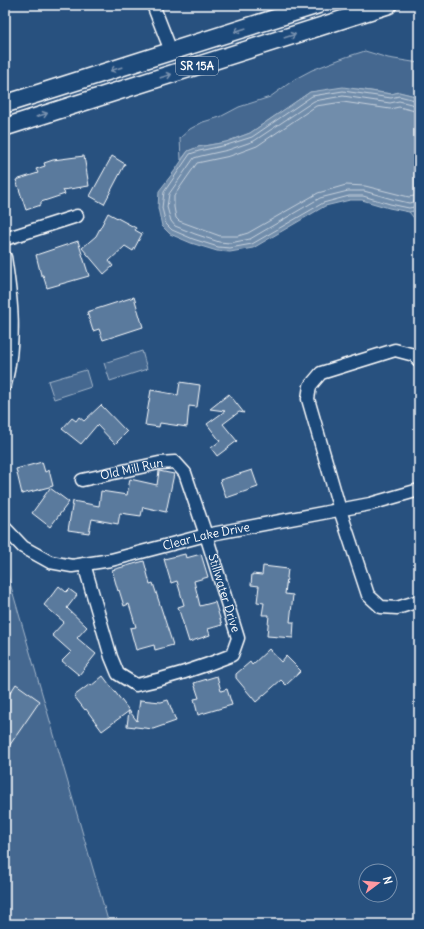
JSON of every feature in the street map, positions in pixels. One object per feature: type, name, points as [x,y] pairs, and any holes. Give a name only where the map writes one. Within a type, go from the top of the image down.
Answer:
[{"type":"highway","name":"SR 15A","points":[[5,104],[317,5]]},
{"type":"highway","name":"SR 15A","points":[[5,127],[388,5]]},
{"type":"street","points":[[153,5],[170,52]]},
{"type":"street","points":[[5,239],[77,216]]},
{"type":"street","points":[[5,257],[12,313],[12,356],[5,385]]},
{"type":"street","points":[[419,361],[414,355],[395,350],[320,373],[310,386],[308,399],[340,510],[368,595],[381,607],[397,608],[419,601]]},
{"type":"street","name":"Old Mill Run","points":[[82,480],[159,463],[175,462],[185,473],[206,535]]},
{"type":"street","name":"Clear Lake Drive","points":[[5,528],[22,547],[50,562],[72,566],[111,560],[206,535],[370,504],[419,490]]},
{"type":"street","name":"Stillwater Drive","points":[[84,564],[111,657],[118,674],[136,685],[166,678],[206,666],[232,655],[238,638],[206,535]]},
{"type":"shaded area","points":[[365,51],[388,58],[419,63],[419,97],[399,92],[392,94],[357,89],[310,92],[250,133],[226,142],[198,147],[188,151],[181,160],[180,138],[190,129],[203,122],[220,117],[239,107],[270,97],[295,79],[312,70]]},
{"type":"shaded area","points":[[419,210],[419,224],[409,212]]},
{"type":"shaded area","points":[[142,351],[147,369],[110,381],[104,363]]},
{"type":"shaded area","points":[[86,370],[91,387],[54,399],[48,381]]},
{"type":"shaded area","points":[[5,566],[109,924],[5,924]]},
{"type":"water","points":[[343,87],[391,94],[399,92],[419,97],[419,210],[409,212],[362,200],[350,200],[325,206],[253,248],[230,252],[217,251],[191,243],[170,234],[162,226],[158,208],[159,191],[188,151],[198,147],[226,142],[250,133],[310,92]]},
{"type":"building","points":[[84,156],[89,186],[63,190],[65,194],[41,202],[41,205],[26,210],[16,180],[38,173],[36,169],[45,166],[44,163],[53,160]]},
{"type":"building","points":[[112,156],[125,164],[104,204],[90,196]]},
{"type":"building","points":[[108,213],[136,228],[135,230],[142,234],[133,251],[125,246],[109,261],[113,266],[104,274],[82,248],[96,236]]},
{"type":"building","points":[[78,241],[89,276],[47,288],[43,275],[41,275],[36,255]]},
{"type":"building","points":[[134,297],[143,327],[103,340],[99,329],[93,331],[87,312]]},
{"type":"building","points":[[180,382],[200,385],[197,407],[189,406],[187,427],[160,423],[159,427],[145,425],[151,390],[178,395]]},
{"type":"building","points":[[229,394],[244,413],[239,412],[223,424],[237,441],[217,456],[211,448],[220,441],[207,424],[225,411],[210,409]]},
{"type":"building","points":[[101,405],[127,432],[115,444],[97,425],[81,444],[62,429],[72,418],[76,421],[79,417],[84,421]]},
{"type":"building","points":[[42,462],[45,472],[49,470],[53,486],[22,494],[16,469]]},
{"type":"building","points":[[252,470],[258,487],[226,498],[220,480]]},
{"type":"building","points":[[159,471],[174,474],[166,512],[143,507],[141,516],[120,513],[118,524],[92,519],[89,533],[68,530],[73,501],[99,506],[101,491],[127,495],[130,479],[157,485]]},
{"type":"building","points":[[50,488],[69,502],[50,527],[32,513]]},
{"type":"building","points":[[185,554],[186,558],[201,554],[208,577],[194,581],[200,606],[215,602],[222,625],[208,629],[210,635],[189,642],[178,607],[184,605],[177,581],[171,583],[164,559]]},
{"type":"building","points":[[144,561],[150,584],[153,583],[173,645],[155,650],[154,645],[136,650],[130,628],[136,627],[129,604],[124,606],[112,570]]},
{"type":"building","points":[[263,566],[288,569],[285,594],[293,595],[290,622],[294,622],[293,638],[267,636],[269,615],[262,615],[264,603],[257,602],[259,586],[251,585],[252,574],[262,575]]},
{"type":"building","points":[[59,586],[66,592],[69,589],[77,595],[67,608],[87,627],[77,638],[96,654],[79,675],[62,661],[71,652],[52,635],[64,622],[44,605]]},
{"type":"building","points":[[269,649],[281,662],[286,656],[301,671],[286,685],[281,680],[256,702],[236,678],[236,674],[250,662],[252,665]]},
{"type":"building","points":[[103,676],[137,721],[140,700],[161,702],[168,700],[176,721],[153,729],[127,726],[129,711],[102,731],[86,709],[85,710],[74,696],[90,684],[91,686]]},
{"type":"building","points":[[217,676],[221,691],[227,689],[232,705],[198,715],[194,699],[199,698],[194,683]]},
{"type":"building","points":[[16,684],[40,701],[5,752],[5,701]]}]
